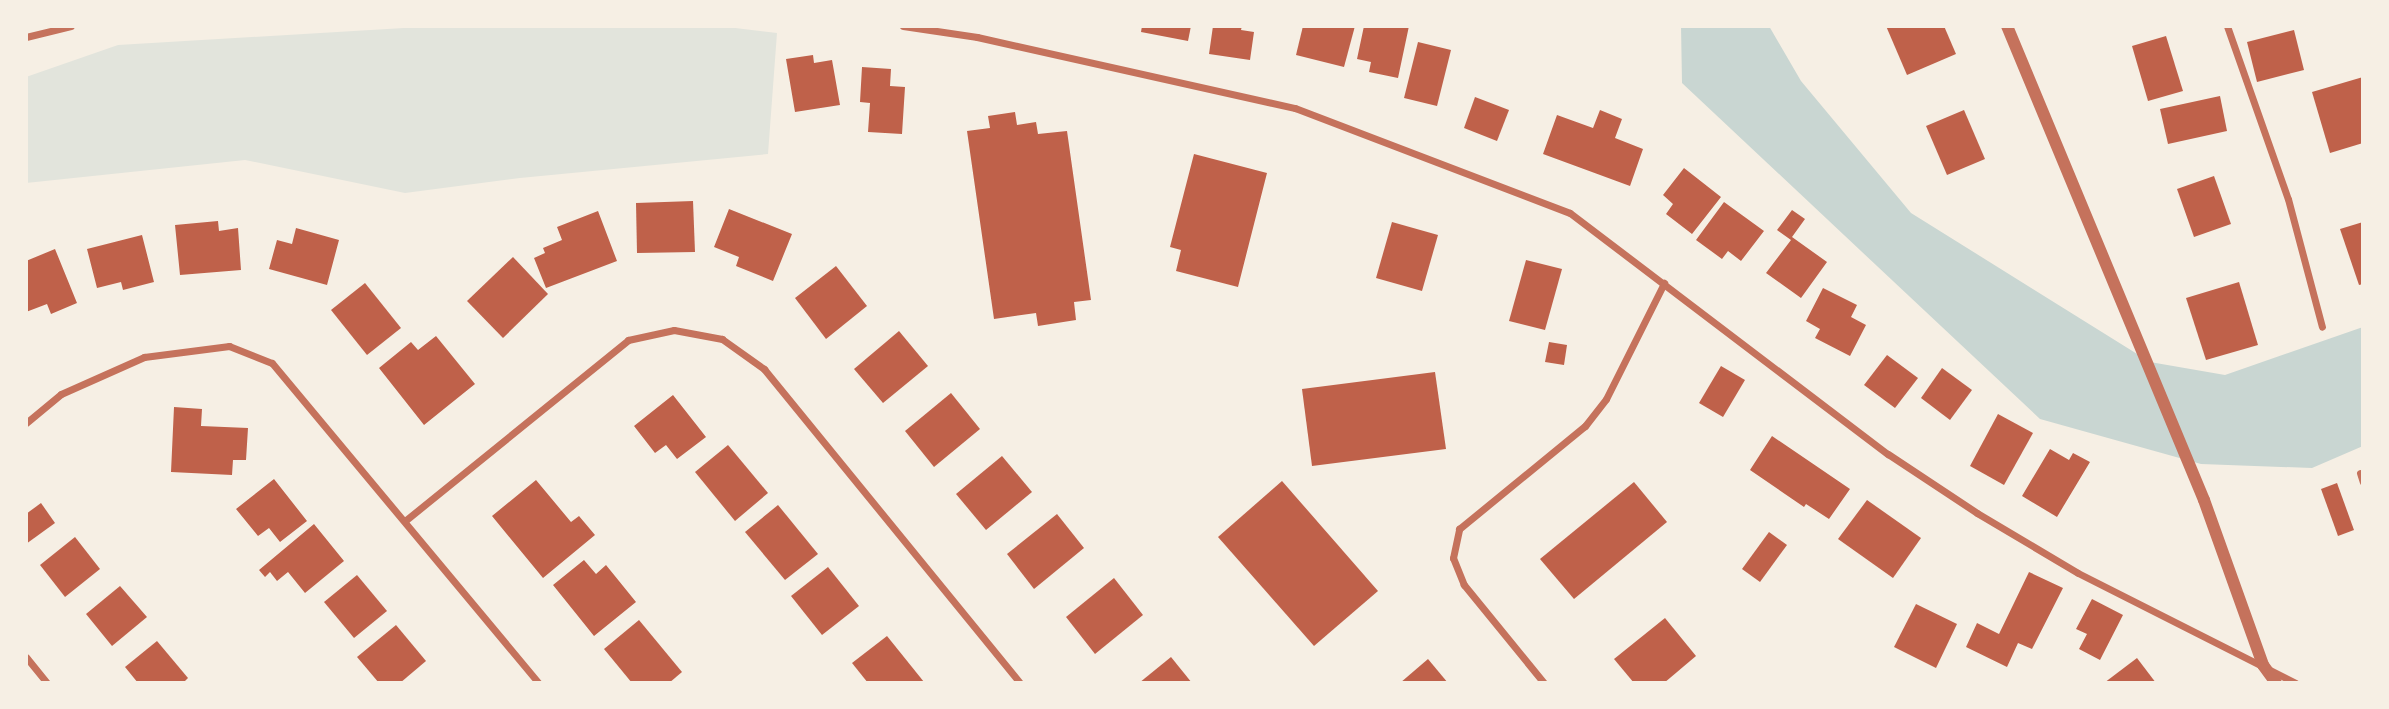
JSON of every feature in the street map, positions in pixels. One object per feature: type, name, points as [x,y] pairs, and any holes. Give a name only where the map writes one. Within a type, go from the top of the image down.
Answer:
[{"type":"street","points":[[26,37],[71,26]]},
{"type":"street","points":[[903,26],[977,37],[1295,108],[1570,212],[1888,454],[1977,513],[2078,573],[2296,683]]},
{"type":"street","points":[[2007,26],[2204,500],[2263,665],[2276,683]]},
{"type":"street","points":[[2227,26],[2288,199],[2322,327]]},
{"type":"street","points":[[1545,683],[1464,585],[1453,558],[1459,529],[1585,426],[1606,399],[1664,282]]},
{"type":"street","points":[[405,520],[628,340],[674,330],[722,339],[764,369],[1020,683]]},
{"type":"street","points":[[26,423],[61,394],[144,357],[229,346],[272,363],[539,683]]},
{"type":"street","points":[[2360,473],[2363,482]]},
{"type":"street","points":[[26,657],[47,683]]},
{"type":"shaded area","points":[[437,26],[719,26],[777,33],[768,154],[520,178],[405,193],[245,160],[26,183],[26,77],[118,45]]},
{"type":"shaded area","points":[[1681,26],[1769,26],[1801,81],[1911,213],[2150,362],[2225,375],[2363,327],[2363,446],[2312,468],[2201,464],[2040,419],[1682,83]]},
{"type":"building","points":[[1142,26],[1191,26],[1188,41],[1141,32]]},
{"type":"building","points":[[1213,26],[1242,26],[1241,30],[1254,32],[1250,60],[1209,54]]},
{"type":"building","points":[[1303,26],[1355,26],[1344,67],[1296,55]]},
{"type":"building","points":[[1364,26],[1409,26],[1398,78],[1369,72],[1371,62],[1357,59]]},
{"type":"building","points":[[1886,26],[1944,26],[1956,54],[1907,75]]},
{"type":"building","points":[[2294,30],[2304,70],[2257,82],[2247,42]]},
{"type":"building","points":[[2166,36],[2183,91],[2148,101],[2132,46]]},
{"type":"building","points":[[1418,42],[1451,50],[1437,106],[1404,98]]},
{"type":"building","points":[[813,55],[814,63],[832,60],[840,105],[795,112],[786,59]]},
{"type":"building","points":[[862,67],[891,69],[890,86],[905,87],[902,134],[868,132],[870,103],[860,102]]},
{"type":"building","points":[[2363,77],[2363,143],[2330,153],[2312,92]]},
{"type":"building","points":[[2220,96],[2227,131],[2168,144],[2160,109]]},
{"type":"building","points":[[1475,97],[1509,110],[1497,141],[1464,128]]},
{"type":"building","points":[[1600,110],[1622,119],[1615,138],[1643,149],[1630,186],[1543,154],[1557,115],[1593,128]]},
{"type":"building","points":[[1964,110],[1985,159],[1947,175],[1926,126]]},
{"type":"building","points":[[1015,112],[1017,125],[1036,122],[1038,134],[1067,131],[1091,300],[1074,302],[1076,320],[1038,326],[1036,313],[994,319],[967,131],[990,128],[988,116]]},
{"type":"building","points":[[1194,154],[1267,173],[1238,287],[1176,271],[1181,250],[1170,247]]},
{"type":"building","points":[[1684,168],[1721,197],[1692,234],[1666,214],[1673,204],[1663,195]]},
{"type":"building","points":[[2214,176],[2231,224],[2194,237],[2177,189]]},
{"type":"building","points":[[693,201],[695,252],[637,253],[636,203]]},
{"type":"building","points":[[1724,202],[1764,231],[1741,261],[1728,251],[1722,259],[1696,240]]},
{"type":"building","points":[[729,209],[792,234],[773,281],[736,266],[739,257],[714,247]]},
{"type":"building","points":[[1792,210],[1805,219],[1792,237],[1827,262],[1801,298],[1766,273],[1791,240],[1777,230]]},
{"type":"building","points":[[598,211],[617,261],[546,288],[534,258],[545,253],[543,248],[562,240],[557,227]]},
{"type":"building","points":[[218,221],[219,231],[238,228],[241,270],[180,275],[175,225]]},
{"type":"building","points":[[1392,222],[1438,235],[1422,291],[1376,278]]},
{"type":"building","points":[[2363,222],[2363,284],[2359,285],[2340,229]]},
{"type":"building","points":[[296,228],[339,240],[327,285],[269,269],[277,240],[292,244]]},
{"type":"building","points":[[142,235],[154,282],[123,290],[121,282],[97,288],[87,249]]},
{"type":"building","points":[[55,249],[77,303],[51,314],[47,304],[26,312],[26,261]]},
{"type":"building","points":[[513,257],[548,294],[503,338],[467,301]]},
{"type":"building","points":[[1526,260],[1562,269],[1545,330],[1509,321]]},
{"type":"building","points":[[836,266],[867,306],[826,339],[795,298]]},
{"type":"building","points":[[2239,282],[2258,345],[2206,360],[2186,298]]},
{"type":"building","points":[[365,283],[401,328],[367,355],[331,310]]},
{"type":"building","points":[[1823,288],[1857,305],[1851,317],[1866,325],[1850,356],[1815,338],[1820,329],[1806,321]]},
{"type":"building","points":[[899,331],[928,366],[883,403],[854,369]]},
{"type":"building","points":[[436,336],[475,384],[424,425],[379,368],[411,342],[418,350]]},
{"type":"building","points":[[1549,342],[1567,345],[1564,365],[1545,362]]},
{"type":"building","points":[[1887,355],[1918,378],[1895,408],[1864,385]]},
{"type":"building","points":[[1721,366],[1745,380],[1723,417],[1699,403]]},
{"type":"building","points":[[1942,368],[1972,390],[1950,420],[1921,398]]},
{"type":"building","points":[[1435,372],[1446,449],[1312,466],[1302,389]]},
{"type":"building","points":[[951,393],[980,429],[934,467],[905,431]]},
{"type":"building","points":[[673,395],[706,437],[677,459],[666,445],[655,453],[634,426]]},
{"type":"building","points":[[174,407],[202,409],[201,426],[248,428],[246,460],[233,460],[232,475],[171,472]]},
{"type":"building","points":[[1998,414],[2033,433],[2004,485],[1970,466]]},
{"type":"building","points":[[1772,436],[1850,489],[1829,519],[1806,504],[1804,507],[1750,470]]},
{"type":"building","points":[[728,445],[768,493],[735,521],[695,472]]},
{"type":"building","points":[[2050,449],[2069,460],[2073,453],[2090,462],[2057,517],[2022,496]]},
{"type":"building","points":[[1002,456],[1032,492],[986,530],[956,494]]},
{"type":"building","points":[[274,479],[307,521],[280,542],[269,528],[258,536],[236,509]]},
{"type":"building","points":[[536,480],[571,522],[579,516],[595,535],[543,578],[492,516]]},
{"type":"building","points":[[1282,481],[1378,591],[1314,646],[1218,537]]},
{"type":"building","points":[[1634,482],[1667,522],[1574,599],[1540,559]]},
{"type":"building","points":[[2337,483],[2354,530],[2338,536],[2321,489]]},
{"type":"building","points":[[1867,500],[1921,538],[1893,578],[1838,539]]},
{"type":"building","points":[[41,503],[55,523],[26,544],[26,514]]},
{"type":"building","points":[[778,505],[818,554],[785,580],[745,532]]},
{"type":"building","points":[[1057,514],[1084,548],[1034,589],[1007,554]]},
{"type":"building","points":[[314,524],[344,561],[305,593],[288,572],[277,581],[270,572],[265,577],[259,570]]},
{"type":"building","points":[[1769,532],[1787,545],[1760,582],[1742,569]]},
{"type":"building","points":[[75,537],[100,569],[65,597],[40,565]]},
{"type":"building","points":[[584,560],[596,574],[606,565],[636,602],[594,636],[553,585]]},
{"type":"building","points":[[828,567],[859,606],[822,635],[791,596]]},
{"type":"building","points":[[2029,572],[2063,588],[2032,649],[2018,643],[2007,667],[1966,647],[1977,623],[1999,634]]},
{"type":"building","points":[[357,575],[387,611],[354,638],[324,602]]},
{"type":"building","points":[[1114,578],[1143,615],[1095,654],[1066,617]]},
{"type":"building","points":[[120,586],[147,617],[112,646],[86,614]]},
{"type":"building","points":[[2092,599],[2123,615],[2100,660],[2079,649],[2087,634],[2076,629]]},
{"type":"building","points":[[1916,604],[1957,624],[1936,668],[1894,647]]},
{"type":"building","points":[[1665,618],[1696,656],[1664,683],[1634,683],[1614,659]]},
{"type":"building","points":[[639,620],[682,672],[669,683],[632,683],[604,649]]},
{"type":"building","points":[[396,625],[426,661],[400,683],[379,683],[357,657]]},
{"type":"building","points":[[887,636],[923,683],[868,683],[852,663]]},
{"type":"building","points":[[157,641],[188,678],[183,683],[138,683],[125,667]]},
{"type":"building","points":[[1171,657],[1192,683],[1139,683]]},
{"type":"building","points":[[2137,658],[2156,683],[2104,683]]},
{"type":"building","points":[[1428,659],[1448,683],[1400,683]]}]
